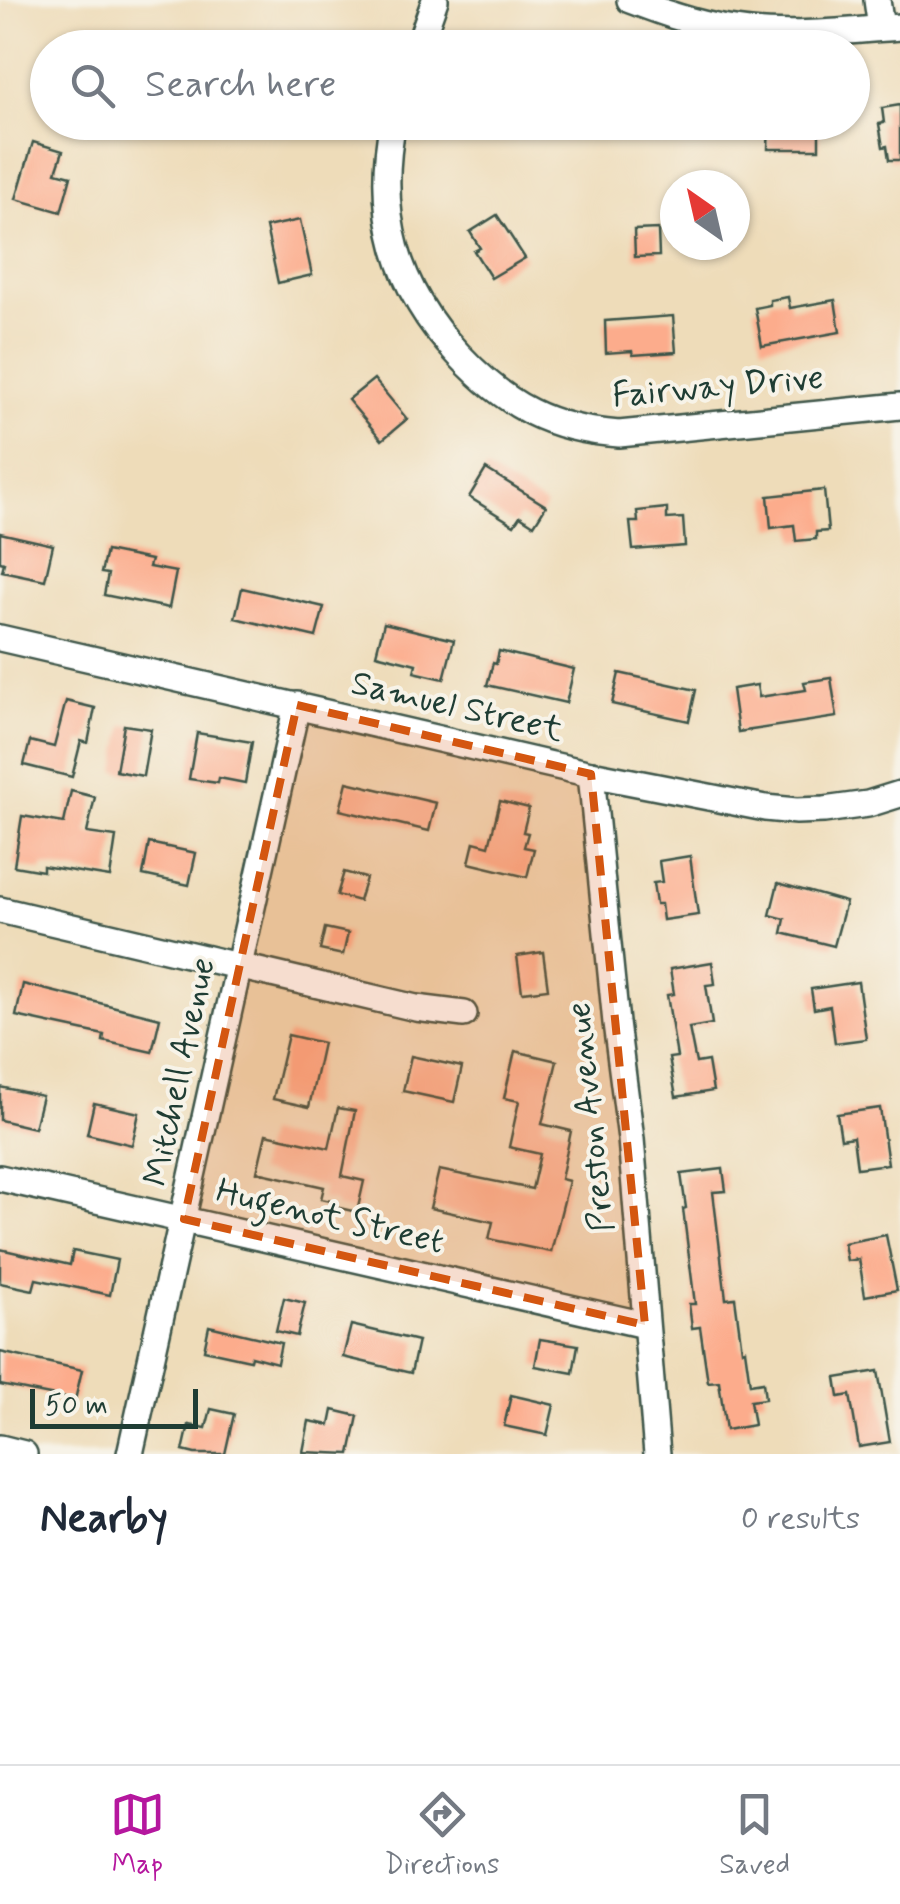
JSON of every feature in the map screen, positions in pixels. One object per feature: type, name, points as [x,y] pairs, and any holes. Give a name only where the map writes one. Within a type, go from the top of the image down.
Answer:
[{"type":"street","points":[[424,30],[434,0]]},
{"type":"street","points":[[630,0],[684,20],[729,30]]},
{"type":"street","points":[[841,30],[891,27],[878,0]]},
{"type":"street","name":"Fairway Drive","points":[[390,140],[387,208],[407,282],[439,334],[472,369],[531,413],[559,425],[619,434],[900,406]]},
{"type":"street","name":"Samuel Street","points":[[0,638],[591,774],[766,808],[824,810],[868,804],[900,794]]},
{"type":"street","name":"Mitchell Avenue","points":[[130,1454],[297,705]]},
{"type":"street","name":"Preston Avenue","points":[[591,774],[631,1139],[657,1454]]},
{"type":"street","points":[[0,910],[416,1008],[464,1014]]},
{"type":"street","name":"Hugenot Street","points":[[0,1178],[645,1325]]},
{"type":"street","points":[[0,1448],[24,1454]]},
{"type":"highlighted area","points":[[297,705],[591,774],[645,1325],[184,1219]]},
{"type":"building","points":[[900,105],[900,160],[889,160],[879,124],[884,123],[882,108]]},
{"type":"building","points":[[768,140],[819,140],[819,149],[768,149]]},
{"type":"building","points":[[33,142],[63,151],[56,172],[71,176],[61,212],[16,199]]},
{"type":"building","points":[[497,215],[525,258],[491,278],[474,251],[480,248],[470,232]]},
{"type":"building","points":[[300,220],[312,275],[278,283],[266,227]]},
{"type":"building","points":[[658,229],[659,256],[635,257],[634,230]]},
{"type":"building","points":[[788,297],[790,308],[835,300],[840,332],[762,346],[755,308]]},
{"type":"building","points":[[673,316],[676,352],[606,353],[605,321]]},
{"type":"building","points":[[374,379],[407,419],[382,440],[348,400]]},
{"type":"building","points":[[486,469],[546,506],[534,525],[520,516],[514,525],[469,497]]},
{"type":"building","points":[[824,490],[828,531],[816,532],[816,539],[796,541],[794,525],[771,528],[768,496]]},
{"type":"building","points":[[667,508],[667,519],[683,518],[685,546],[633,550],[630,522],[638,522],[637,511]]},
{"type":"building","points":[[0,533],[53,545],[45,580],[2,571]]},
{"type":"building","points":[[106,551],[151,560],[149,567],[176,572],[169,608],[104,595],[108,574],[101,573]]},
{"type":"building","points":[[242,588],[324,607],[316,637],[235,618]]},
{"type":"building","points":[[384,623],[454,640],[444,679],[414,672],[416,664],[376,654]]},
{"type":"building","points":[[499,651],[574,669],[566,703],[487,685]]},
{"type":"building","points":[[619,673],[696,690],[689,721],[612,704]]},
{"type":"building","points":[[831,678],[837,717],[738,732],[732,689],[757,685],[759,697],[806,690],[804,682]]},
{"type":"building","points":[[66,701],[95,708],[88,743],[81,741],[72,777],[24,765],[30,741],[54,747]]},
{"type":"building","points":[[124,725],[151,729],[143,776],[116,771]]},
{"type":"building","points":[[197,733],[252,742],[245,783],[219,778],[218,783],[189,779]]},
{"type":"building","points":[[347,782],[436,803],[429,831],[340,810]]},
{"type":"building","points":[[71,791],[95,797],[87,833],[116,837],[110,877],[43,866],[43,871],[14,866],[22,816],[64,823]]},
{"type":"building","points":[[500,801],[529,808],[524,847],[534,849],[527,877],[469,863],[474,842],[489,846]]},
{"type":"building","points":[[149,843],[196,853],[189,885],[143,875]]},
{"type":"building","points":[[690,856],[698,915],[663,920],[653,883],[662,882],[659,861]]},
{"type":"building","points":[[344,872],[366,878],[359,901],[337,895]]},
{"type":"building","points":[[778,883],[846,902],[834,946],[782,933],[785,919],[770,915]]},
{"type":"building","points":[[325,928],[348,933],[343,955],[320,950]]},
{"type":"building","points":[[543,952],[548,989],[522,992],[517,956]]},
{"type":"building","points":[[712,962],[715,984],[706,985],[712,1024],[689,1028],[696,1063],[708,1061],[713,1091],[676,1097],[669,1058],[677,1057],[667,995],[674,994],[670,969]]},
{"type":"building","points":[[858,982],[866,1039],[835,1043],[830,1006],[814,1009],[811,989]]},
{"type":"building","points":[[23,984],[160,1018],[152,1052],[103,1041],[104,1035],[16,1016]]},
{"type":"building","points":[[288,1035],[323,1043],[309,1107],[273,1099]]},
{"type":"building","points":[[515,1051],[557,1061],[542,1124],[571,1131],[561,1179],[569,1181],[551,1252],[489,1239],[493,1222],[430,1208],[439,1170],[532,1189],[540,1154],[509,1147],[519,1101],[504,1098]]},
{"type":"building","points":[[411,1056],[462,1067],[454,1102],[403,1091]]},
{"type":"building","points":[[0,1087],[42,1096],[34,1128],[0,1120]]},
{"type":"building","points":[[94,1103],[139,1113],[132,1145],[87,1134]]},
{"type":"building","points":[[338,1108],[355,1111],[342,1176],[364,1181],[357,1212],[321,1199],[324,1187],[257,1172],[266,1134],[329,1148]]},
{"type":"building","points":[[880,1108],[888,1164],[857,1168],[853,1137],[841,1139],[837,1114]]},
{"type":"building","points":[[723,1169],[726,1191],[713,1192],[726,1299],[735,1298],[750,1384],[763,1382],[765,1399],[750,1401],[754,1425],[726,1430],[719,1381],[708,1382],[700,1327],[692,1328],[689,1304],[695,1304],[681,1174]]},
{"type":"building","points":[[886,1235],[897,1290],[865,1296],[859,1259],[847,1261],[844,1243]]},
{"type":"building","points":[[0,1249],[70,1265],[73,1251],[117,1260],[110,1295],[36,1279],[33,1290],[0,1283]]},
{"type":"building","points":[[284,1298],[305,1303],[297,1336],[276,1331]]},
{"type":"building","points":[[351,1325],[418,1341],[411,1373],[343,1357]]},
{"type":"building","points":[[209,1326],[281,1343],[277,1363],[204,1350]]},
{"type":"building","points":[[540,1339],[578,1345],[573,1373],[535,1366]]},
{"type":"building","points":[[0,1352],[82,1370],[75,1400],[0,1385]]},
{"type":"building","points":[[878,1371],[890,1442],[859,1447],[850,1395],[839,1397],[836,1378]]},
{"type":"building","points":[[511,1395],[554,1405],[547,1435],[504,1426]]},
{"type":"building","points":[[211,1409],[234,1414],[225,1454],[183,1451],[189,1425],[206,1428]]},
{"type":"building","points":[[333,1410],[358,1416],[350,1454],[303,1452],[309,1421],[330,1425]]}]
